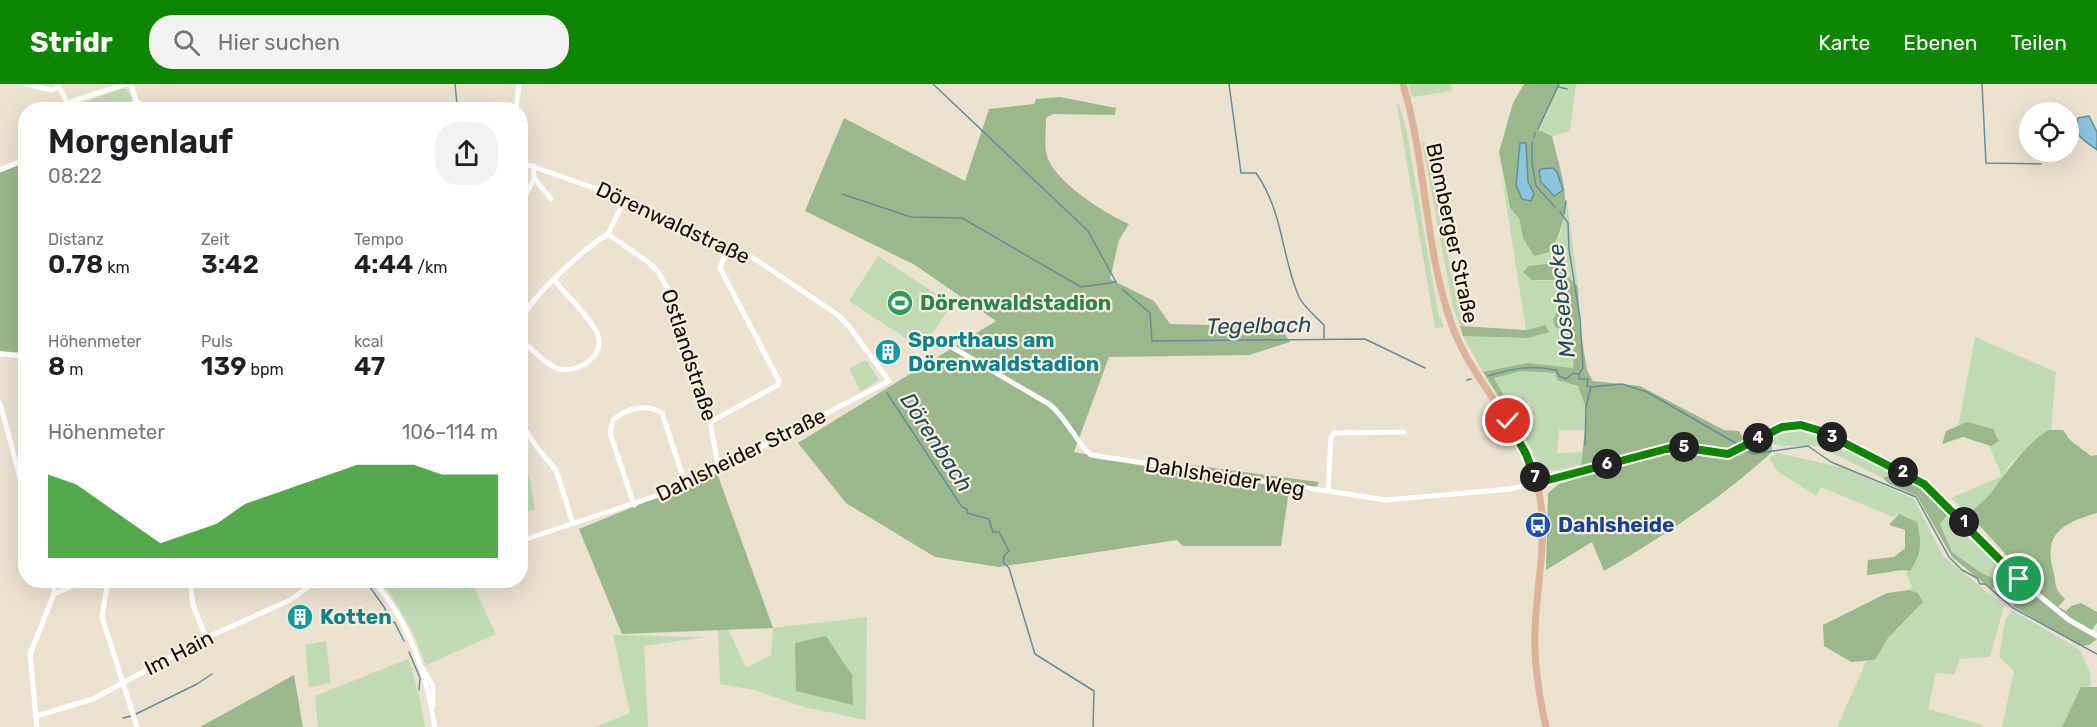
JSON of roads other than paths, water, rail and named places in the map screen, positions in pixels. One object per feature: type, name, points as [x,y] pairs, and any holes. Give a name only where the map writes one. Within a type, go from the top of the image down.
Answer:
[{"type":"main road","name":"Blomberger Straße","points":[[1403,84],[1441,283],[1453,328],[1464,352],[1517,436],[1537,483],[1543,543],[1535,649],[1537,683],[1546,727]]},
{"type":"street","points":[[26,84],[57,87],[66,102]]},
{"type":"street","points":[[70,102],[129,84],[139,102]]},
{"type":"street","points":[[517,102],[519,84]]},
{"type":"street","points":[[0,170],[18,162]]},
{"type":"street","name":"Dörenwaldstraße","points":[[528,164],[625,199],[755,260],[849,324],[889,381]]},
{"type":"street","points":[[528,190],[534,178],[534,165]]},
{"type":"street","points":[[534,178],[551,198]]},
{"type":"street","points":[[528,309],[538,294],[555,281],[587,248],[608,234],[625,199]]},
{"type":"street","name":"Ostlandstraße","points":[[608,234],[648,262],[664,280],[690,348],[712,421],[719,469]]},
{"type":"street","points":[[712,421],[778,385],[779,381],[720,268],[728,247]]},
{"type":"street","points":[[528,345],[557,369],[566,370],[582,365],[595,357],[600,344],[597,332],[555,281]]},
{"type":"street","name":"Dahlsheider Weg","points":[[952,347],[1049,404],[1060,413],[1083,448],[1091,455],[1386,500],[1511,489],[1680,447],[1717,454],[1741,448],[1782,427],[1801,425],[1821,431],[1917,479],[1933,491],[2019,579],[2069,620],[2097,636]]},
{"type":"street","points":[[0,354],[18,355]]},
{"type":"street","name":"Dahlsheider Straße","points":[[528,538],[686,486],[889,381]]},
{"type":"street","points":[[0,404],[18,470]]},
{"type":"street","points":[[634,505],[610,434],[613,420],[625,412],[648,407],[662,413],[686,486]]},
{"type":"street","points":[[1328,491],[1331,438],[1334,433],[1404,432]]},
{"type":"street","points":[[528,433],[556,470],[573,524]]},
{"type":"street","points":[[37,727],[30,654],[54,594],[54,588]]},
{"type":"street","points":[[54,594],[68,588]]},
{"type":"street","points":[[107,588],[102,617],[137,727]]},
{"type":"street","points":[[191,588],[193,605],[206,638]]},
{"type":"street","name":"Im Hain","points":[[36,716],[81,704],[206,638],[290,600],[308,588]]},
{"type":"street","points":[[379,588],[407,630],[422,668],[435,727]]},
{"type":"water","points":[[2089,116],[2097,132],[2097,150],[2079,135],[2079,118]]},
{"type":"water","points":[[1520,143],[1526,143],[1528,181],[1534,194],[1531,201],[1522,199],[1516,185]]},
{"type":"water","points":[[1553,168],[1557,172],[1563,190],[1554,196],[1541,182],[1539,172],[1541,169]]},
{"type":"waterway","points":[[455,84],[457,102]]},
{"type":"waterway","points":[[842,194],[911,217],[962,218],[1081,287],[1116,282],[1088,231],[933,84]]},
{"type":"waterway","points":[[1229,84],[1241,173],[1256,173],[1265,188],[1277,219],[1293,282],[1299,297],[1324,325],[1324,338]]},
{"type":"waterway","name":"Mosebecke","points":[[1538,129],[1559,84]]},
{"type":"waterway","points":[[1982,84],[1986,163],[2041,164]]},
{"type":"waterway","points":[[1559,87],[1567,89]]},
{"type":"waterway","name":"Mosebecke","points":[[1534,137],[1535,133]]},
{"type":"waterway","name":"Mosebecke","points":[[1532,142],[1532,163],[1536,186],[1555,207]]},
{"type":"waterway","points":[[1564,214],[1566,201]]},
{"type":"waterway","name":"Mosebecke","points":[[1560,212],[1568,223],[1569,250],[1580,318],[1583,368],[1579,379],[1588,379],[1587,386],[1591,387],[1622,384],[1647,392],[1739,445]]},
{"type":"waterway","name":"Tegelbach","points":[[1122,289],[1150,313],[1152,341],[1365,339],[1425,368]]},
{"type":"waterway","name":"Tegelbach","points":[[1488,376],[1514,369],[1529,368],[1556,370],[1559,376],[1566,379],[1573,373],[1578,374]]},
{"type":"waterway","name":"Tegelbach","points":[[1467,380],[1471,379]]},
{"type":"waterway","points":[[1585,445],[1586,407],[1591,387]]},
{"type":"waterway","name":"Dörenbach","points":[[887,393],[962,507],[967,509],[967,513],[989,519],[993,532],[999,532],[1009,551],[1004,556],[1003,562],[1009,568],[1035,654],[1094,691],[1093,727]]},
{"type":"waterway","name":"Mosebecke","points":[[1743,449],[1753,454],[1808,446],[1831,462],[1916,497],[1949,557],[1962,570],[1977,578],[1980,584],[1985,584],[2013,608],[2097,654]]},
{"type":"waterway","points":[[371,588],[390,620],[395,623],[404,641]]},
{"type":"waterway","points":[[409,652],[420,678],[419,690]]},
{"type":"waterway","points":[[136,714],[197,684],[212,674]]},
{"type":"waterway","points":[[123,718],[131,716]]},
{"type":"place","name":"Dörenwaldstadion","points":[[900,303]]},
{"type":"place","name":"Sporthaus am Dörenwaldstadion","points":[[888,352]]},
{"type":"place","name":"Dahlsheide","points":[[1538,525]]},
{"type":"place","name":"Kotten","points":[[300,617]]}]
